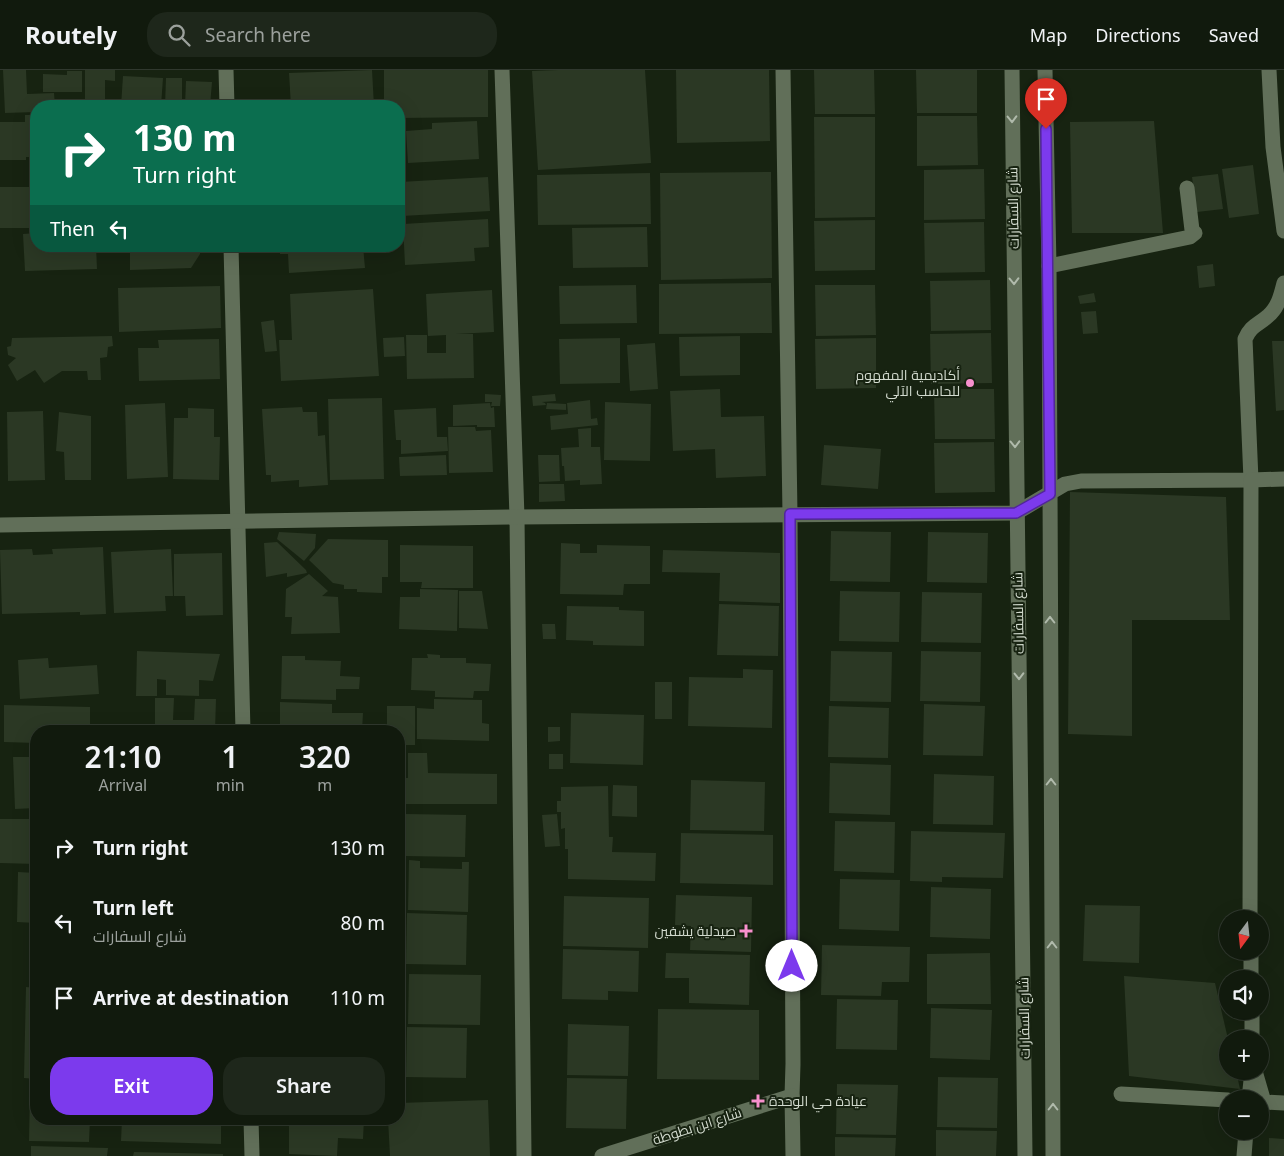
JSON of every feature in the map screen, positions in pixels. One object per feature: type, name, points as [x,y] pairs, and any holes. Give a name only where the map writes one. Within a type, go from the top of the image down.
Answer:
[{"type":"street","points":[[226,70],[227,100]]},
{"type":"street","points":[[502,70],[517,517],[524,1156]]},
{"type":"street","points":[[783,70],[790,514],[793,1156]]},
{"type":"street","name":"شارع السفارات","points":[[1012,70],[1025,1156]]},
{"type":"street","name":"شارع السفارات","points":[[1045,70],[1050,494],[1053,1156]]},
{"type":"street","points":[[1269,70],[1273,147],[1284,232]]},
{"type":"street","points":[[1048,266],[1190,237],[1194,234],[1187,188]]},
{"type":"street","points":[[231,252],[243,725]]},
{"type":"street","points":[[1250,910],[1251,480],[1246,339],[1249,330],[1270,316],[1281,298],[1284,283]]},
{"type":"street","points":[[0,525],[517,517],[1016,513],[1065,484],[1081,481],[1284,479]]},
{"type":"street","points":[[1121,1094],[1219,1099]]},
{"type":"street","name":"شارع ابن بطوطة","points":[[602,1156],[792,1096]]},
{"type":"street","points":[[1269,1102],[1284,1103]]},
{"type":"street","points":[[251,1125],[252,1156]]},
{"type":"street","points":[[1244,1156],[1245,1140]]},
{"type":"building","points":[[3,70],[26,70],[27,94],[54,93],[55,100],[30,100],[30,112],[5,113]]},
{"type":"building","points":[[85,70],[115,70],[115,81],[105,80],[105,100],[85,100]]},
{"type":"building","points":[[372,70],[374,100],[291,100],[289,73]]},
{"type":"building","points":[[384,70],[488,70],[488,117],[405,118],[405,100],[384,100]]},
{"type":"building","points":[[645,70],[651,163],[538,170],[532,71]]},
{"type":"building","points":[[676,70],[769,70],[770,141],[677,143]]},
{"type":"building","points":[[814,70],[874,70],[875,114],[815,114]]},
{"type":"building","points":[[916,70],[977,70],[977,113],[917,113]]},
{"type":"building","points":[[67,71],[82,71],[82,92],[43,92],[43,74],[67,75]]},
{"type":"building","points":[[123,76],[163,78],[161,100],[121,100]]},
{"type":"building","points":[[166,78],[182,78],[182,100],[165,100]]},
{"type":"building","points":[[186,81],[212,82],[210,100],[185,100]]},
{"type":"building","points":[[25,115],[30,115],[30,157],[26,157],[26,160],[0,160],[0,122],[25,122]]},
{"type":"building","points":[[917,116],[977,116],[978,165],[917,166]]},
{"type":"building","points":[[814,117],[875,117],[875,217],[815,218]]},
{"type":"building","points":[[477,121],[479,159],[408,163],[406,131],[432,129],[432,123]]},
{"type":"building","points":[[1154,121],[1163,233],[1072,233],[1070,122]]},
{"type":"building","points":[[1253,165],[1259,214],[1229,218],[1222,169]]},
{"type":"building","points":[[984,169],[985,219],[924,220],[924,170]]},
{"type":"building","points":[[771,172],[772,278],[661,280],[660,173]]},
{"type":"building","points":[[650,173],[651,224],[538,225],[537,175]]},
{"type":"building","points":[[1218,174],[1223,209],[1197,212],[1192,177]]},
{"type":"building","points":[[488,177],[490,211],[405,216],[405,182]]},
{"type":"building","points":[[0,187],[30,187],[30,228],[0,228]]},
{"type":"building","points":[[488,219],[489,247],[474,248],[475,261],[405,265],[405,224]]},
{"type":"building","points":[[875,220],[875,270],[815,271],[814,221]]},
{"type":"building","points":[[984,222],[985,272],[925,273],[924,223]]},
{"type":"building","points":[[647,227],[648,267],[573,268],[572,228]]},
{"type":"building","points":[[30,233],[30,252],[96,252],[97,269],[25,271],[23,234]]},
{"type":"building","points":[[130,252],[200,252],[191,268],[130,270]]},
{"type":"building","points":[[280,252],[364,252],[365,268],[289,273],[288,254],[280,254]]},
{"type":"building","points":[[1213,264],[1215,286],[1199,288],[1197,266]]},
{"type":"building","points":[[990,280],[991,330],[931,331],[930,281]]},
{"type":"building","points":[[771,283],[772,333],[659,334],[659,284]]},
{"type":"building","points":[[636,285],[637,323],[560,324],[559,286]]},
{"type":"building","points":[[815,285],[875,285],[876,335],[816,336]]},
{"type":"building","points":[[220,286],[221,328],[119,332],[118,288]]},
{"type":"building","points":[[373,289],[379,376],[281,381],[279,340],[292,340],[290,294]]},
{"type":"building","points":[[492,290],[494,332],[456,334],[473,334],[474,378],[407,379],[406,335],[427,335],[427,353],[446,353],[446,335],[428,336],[426,294]]},
{"type":"building","points":[[1094,293],[1096,302],[1080,304],[1078,296]]},
{"type":"building","points":[[1096,311],[1098,333],[1083,334],[1081,312]]},
{"type":"building","points":[[274,320],[277,351],[265,352],[261,322]]},
{"type":"building","points":[[991,333],[992,383],[931,384],[930,334]]},
{"type":"building","points":[[112,336],[113,346],[108,347],[107,357],[100,358],[101,380],[88,380],[87,371],[62,371],[44,383],[35,370],[17,381],[8,365],[16,358],[8,355],[7,347],[11,346],[12,338]]},
{"type":"building","points":[[740,336],[740,375],[680,376],[679,337]]},
{"type":"building","points":[[404,337],[405,356],[384,357],[383,338]]},
{"type":"building","points":[[620,338],[620,383],[560,384],[559,339]]},
{"type":"building","points":[[876,338],[876,388],[816,389],[815,339]]},
{"type":"building","points":[[219,339],[220,379],[139,381],[138,348],[159,348],[158,340]]},
{"type":"building","points":[[1272,341],[1284,341],[1284,410],[1276,411]]},
{"type":"building","points":[[655,343],[658,389],[630,391],[627,345]]},
{"type":"building","points":[[720,389],[721,417],[764,416],[766,476],[716,478],[715,449],[673,451],[670,391]]},
{"type":"building","points":[[934,389],[994,389],[995,439],[935,439]]},
{"type":"building","points":[[485,394],[501,395],[500,406],[491,406],[492,402],[485,402]]},
{"type":"building","points":[[555,394],[556,401],[542,402],[546,405],[533,406],[532,396]]},
{"type":"building","points":[[382,398],[384,479],[330,480],[328,399]]},
{"type":"building","points":[[590,400],[591,419],[597,418],[598,425],[551,430],[550,416],[568,414],[567,403]]},
{"type":"building","points":[[605,402],[651,404],[650,461],[604,460]]},
{"type":"building","points":[[165,403],[168,477],[127,479],[125,405]]},
{"type":"building","points":[[490,403],[491,408],[494,407],[495,427],[477,427],[477,425],[453,426],[453,405]]},
{"type":"building","points":[[547,403],[566,404],[566,410],[546,409]]},
{"type":"building","points":[[302,407],[303,412],[317,412],[318,436],[325,435],[328,485],[299,487],[299,480],[271,482],[271,475],[266,475],[262,409]]},
{"type":"building","points":[[188,408],[214,409],[214,437],[220,437],[219,480],[173,479],[174,418],[188,418]]},
{"type":"building","points":[[436,408],[437,437],[447,437],[448,451],[401,454],[401,440],[396,440],[394,410]]},
{"type":"building","points":[[43,411],[45,480],[8,481],[7,412]]},
{"type":"building","points":[[59,412],[91,416],[91,480],[65,480],[64,452],[56,451]]},
{"type":"building","points":[[448,427],[475,427],[476,431],[491,430],[493,472],[449,473]]},
{"type":"building","points":[[591,428],[591,447],[600,447],[602,484],[580,485],[580,480],[565,481],[561,448],[579,447],[578,429]]},
{"type":"building","points":[[994,442],[995,492],[935,493],[934,443]]},
{"type":"building","points":[[824,445],[881,449],[878,489],[821,485]]},
{"type":"building","points":[[446,455],[447,475],[400,476],[399,457]]},
{"type":"building","points":[[538,455],[559,455],[560,481],[539,482]]},
{"type":"building","points":[[539,484],[564,484],[565,501],[539,502]]},
{"type":"building","points":[[1070,492],[1226,497],[1230,620],[1132,620],[1132,736],[1068,734]]},
{"type":"building","points":[[831,531],[891,532],[890,582],[830,581]]},
{"type":"building","points":[[279,532],[316,534],[315,548],[304,561],[277,539]]},
{"type":"building","points":[[928,532],[988,533],[987,583],[927,582]]},
{"type":"building","points":[[328,539],[388,540],[388,577],[382,577],[382,593],[357,592],[357,589],[344,589],[344,585],[333,583],[309,560]]},
{"type":"building","points":[[277,542],[307,573],[287,577],[287,573],[266,577],[264,543]]},
{"type":"building","points":[[561,543],[580,544],[580,553],[597,553],[597,545],[650,546],[650,584],[624,584],[623,595],[560,594]]},
{"type":"building","points":[[400,545],[473,546],[473,588],[421,588],[422,582],[400,582]]},
{"type":"building","points":[[103,547],[106,614],[80,615],[80,612],[2,614],[0,550],[32,549],[33,555],[53,554],[52,549]]},
{"type":"building","points":[[171,549],[173,596],[165,596],[166,611],[114,613],[111,552]]},
{"type":"building","points":[[663,550],[780,553],[780,603],[719,601],[720,573],[662,572]]},
{"type":"building","points":[[222,553],[223,615],[186,616],[185,596],[174,596],[174,554]]},
{"type":"building","points":[[309,574],[328,591],[322,596],[338,597],[340,633],[291,634],[292,617],[285,617],[286,589]]},
{"type":"building","points":[[420,589],[458,590],[457,631],[399,629],[400,597],[420,597]]},
{"type":"building","points":[[459,591],[482,591],[488,629],[459,628]]},
{"type":"building","points":[[840,591],[900,592],[899,642],[839,641]]},
{"type":"building","points":[[922,592],[982,593],[981,643],[921,642]]},
{"type":"building","points":[[719,604],[779,606],[778,656],[717,655]]},
{"type":"building","points":[[567,606],[619,607],[619,610],[644,611],[644,646],[593,645],[593,641],[566,640]]},
{"type":"building","points":[[542,624],[555,624],[556,639],[543,639]]},
{"type":"building","points":[[137,651],[220,654],[213,681],[199,680],[199,696],[166,695],[166,680],[157,679],[157,696],[136,696]]},
{"type":"building","points":[[831,651],[892,652],[891,702],[830,701]]},
{"type":"building","points":[[921,651],[981,652],[980,702],[920,701]]},
{"type":"building","points":[[427,654],[440,655],[440,658],[466,658],[466,663],[491,664],[489,691],[474,691],[473,698],[435,697],[435,691],[411,690],[412,658],[428,658]]},
{"type":"building","points":[[282,656],[305,656],[305,660],[341,661],[340,676],[360,677],[359,689],[336,689],[336,700],[281,699]]},
{"type":"building","points":[[48,658],[49,668],[97,665],[99,694],[20,699],[18,660]]},
{"type":"building","points":[[743,669],[773,670],[772,728],[688,726],[689,677],[743,678]]},
{"type":"building","points":[[655,682],[672,682],[672,719],[655,719]]},
{"type":"building","points":[[155,698],[174,698],[173,720],[194,720],[195,699],[216,699],[215,725],[155,725]]},
{"type":"building","points":[[434,699],[482,700],[482,723],[489,724],[489,741],[417,739],[417,708],[434,709]]},
{"type":"building","points":[[280,702],[332,704],[332,713],[363,713],[362,725],[280,725]]},
{"type":"building","points":[[924,704],[985,706],[983,756],[923,755]]},
{"type":"building","points":[[4,705],[90,707],[90,725],[30,725],[30,743],[4,742]]},
{"type":"building","points":[[387,706],[415,706],[415,745],[405,745],[405,725],[387,725]]},
{"type":"building","points":[[829,706],[889,708],[888,758],[828,757]]},
{"type":"building","points":[[571,713],[644,715],[643,765],[570,763]]},
{"type":"building","points":[[548,727],[560,727],[560,741],[548,742]]},
{"type":"building","points":[[408,753],[427,753],[428,773],[497,774],[497,804],[405,804],[405,778],[408,778]]},
{"type":"building","points":[[549,754],[563,754],[563,769],[549,769]]},
{"type":"building","points":[[13,757],[30,757],[30,808],[15,809]]},
{"type":"building","points":[[830,763],[891,765],[890,815],[829,813]]},
{"type":"building","points":[[934,774],[994,776],[993,825],[933,824]]},
{"type":"building","points":[[691,780],[765,782],[764,831],[690,830]]},
{"type":"building","points":[[613,785],[637,786],[637,817],[612,816]]},
{"type":"building","points":[[608,786],[609,837],[613,837],[612,852],[656,853],[655,881],[568,879],[568,849],[565,849],[565,828],[561,829],[561,812],[557,812],[557,801],[561,801],[561,787]]},
{"type":"building","points":[[406,814],[466,815],[465,857],[405,856]]},
{"type":"building","points":[[557,814],[560,846],[545,847],[542,815]]},
{"type":"building","points":[[0,819],[30,819],[30,864],[0,863]]},
{"type":"building","points":[[835,821],[895,822],[894,873],[834,871]]},
{"type":"building","points":[[911,831],[1005,833],[1003,878],[942,877],[942,882],[910,881]]},
{"type":"building","points":[[681,833],[773,835],[773,885],[680,883]]},
{"type":"building","points":[[409,860],[420,861],[420,868],[462,869],[462,862],[469,862],[468,912],[408,910]]},
{"type":"building","points":[[18,872],[30,873],[30,923],[17,922]]},
{"type":"building","points":[[840,879],[900,880],[899,931],[839,929]]},
{"type":"building","points":[[931,887],[991,889],[990,939],[930,937]]},
{"type":"building","points":[[676,895],[752,897],[751,952],[690,950],[691,926],[675,925]]},
{"type":"building","points":[[564,896],[649,898],[648,948],[563,946]]},
{"type":"building","points":[[1085,905],[1140,906],[1139,963],[1083,961]]},
{"type":"building","points":[[407,913],[467,915],[466,965],[406,964]]},
{"type":"building","points":[[822,945],[910,947],[909,982],[882,982],[881,996],[821,995]]},
{"type":"building","points":[[563,949],[639,951],[638,992],[608,991],[608,1000],[562,999]]},
{"type":"building","points":[[666,953],[750,955],[749,1005],[689,1003],[689,978],[665,978]]},
{"type":"building","points":[[990,953],[991,1004],[927,1004],[927,954]]},
{"type":"building","points":[[409,974],[481,975],[480,1025],[408,1024]]},
{"type":"building","points":[[1124,976],[1215,983],[1219,1000],[1219,1020],[1224,1020],[1226,1030],[1219,1030],[1219,1080],[1238,1080],[1240,1089],[1129,1076]]},
{"type":"building","points":[[26,987],[30,987],[30,1078],[24,1078]]},
{"type":"building","points":[[837,999],[898,1000],[897,1050],[836,1049]]},
{"type":"building","points":[[931,1008],[992,1010],[990,1060],[930,1058]]},
{"type":"building","points":[[658,1009],[759,1010],[759,1080],[657,1079]]},
{"type":"building","points":[[568,1024],[629,1026],[628,1076],[567,1075]]},
{"type":"building","points":[[407,1027],[467,1028],[466,1078],[406,1077]]},
{"type":"building","points":[[938,1077],[998,1078],[997,1128],[937,1127]]},
{"type":"building","points":[[567,1078],[627,1079],[626,1129],[566,1128]]},
{"type":"building","points":[[837,1084],[898,1085],[896,1135],[836,1134]]},
{"type":"building","points":[[30,1091],[30,1125],[90,1125],[89,1142],[29,1141]]},
{"type":"building","points":[[488,1100],[490,1156],[390,1156],[388,1125],[405,1125],[405,1103]]},
{"type":"building","points":[[122,1125],[221,1125],[221,1144],[121,1141]]},
{"type":"building","points":[[289,1125],[364,1125],[363,1139],[338,1138],[337,1156],[289,1154]]},
{"type":"building","points":[[936,1130],[997,1131],[996,1156],[936,1156]]},
{"type":"building","points":[[835,1137],[896,1138],[895,1156],[835,1156]]},
{"type":"building","points":[[1269,1138],[1284,1139],[1284,1156],[1269,1156]]},
{"type":"building","points":[[31,1146],[108,1148],[107,1156],[31,1156]]},
{"type":"building","points":[[134,1152],[223,1154],[223,1156],[133,1156]]},
{"type":"place","name":"أكاديمية المفهوم للحاسب الآلي","points":[[970,383]]},
{"type":"place","name":"صيدلية يشفين","points":[[746,931]]},
{"type":"place","name":"عيادة حي الوحدة","points":[[758,1101]]},
{"type":"route","points":[[792,966],[790,514],[1016,513],[1050,494],[1046,129]]}]
